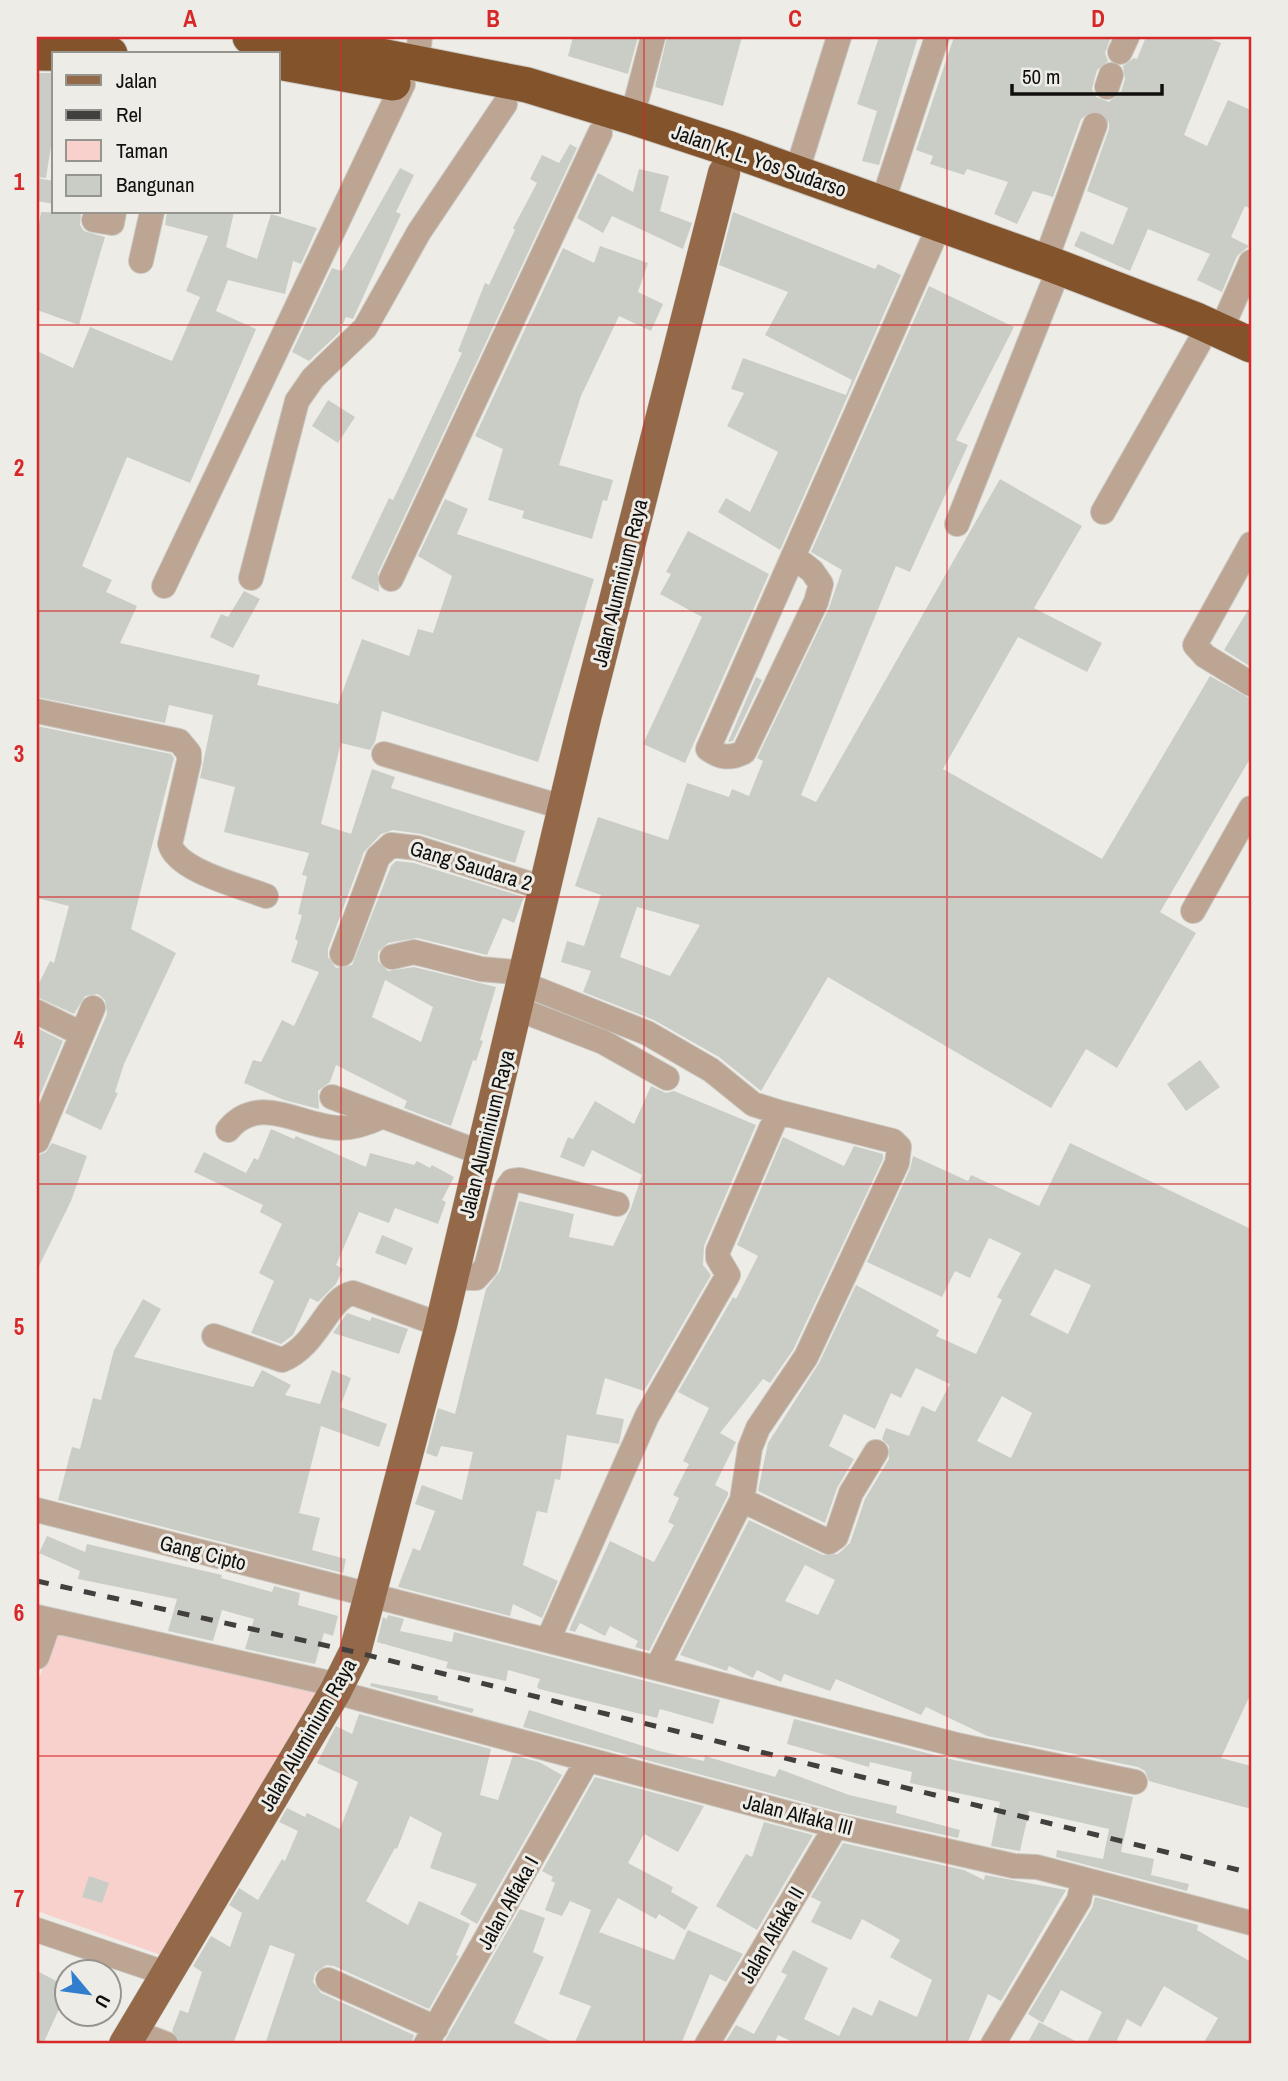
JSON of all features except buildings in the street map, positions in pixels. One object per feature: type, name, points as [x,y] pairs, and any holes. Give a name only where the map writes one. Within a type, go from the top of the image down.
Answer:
[{"type":"highway","name":"Jalan K. L. Yos Sudarso","points":[[250,37],[336,42],[413,62],[527,85],[632,117],[727,161],[932,242],[1048,274]]},
{"type":"highway","name":"Jalan K. L. Yos Sudarso","points":[[280,62],[413,62],[505,104],[600,133],[796,174],[882,204],[1048,274],[1224,339],[1251,369]]},
{"type":"main road","name":"Jalan Aluminium Raya","points":[[128,2038],[337,1688],[355,1652],[441,1325],[565,808],[727,161]]},
{"type":"street","points":[[632,117],[653,37]]},
{"type":"street","points":[[796,174],[839,37]]},
{"type":"street","points":[[882,204],[937,37]]},
{"type":"street","points":[[164,586],[413,62]]},
{"type":"street","points":[[251,579],[297,401],[313,378],[365,328],[419,232],[505,104]]},
{"type":"street","points":[[957,524],[1048,274],[1095,125]]},
{"type":"street","points":[[391,579],[600,133]]},
{"type":"street","points":[[141,261],[152,214]]},
{"type":"street","points":[[793,556],[812,570],[821,583],[816,602],[744,752],[732,758],[717,755],[708,749],[793,556],[932,242]]},
{"type":"street","points":[[1103,512],[1224,339],[1251,262]]},
{"type":"street","points":[[1251,544],[1195,645],[1205,656],[1251,684]]},
{"type":"street","points":[[37,711],[179,740],[189,753],[189,761],[170,844],[172,852],[183,864],[266,895]]},
{"type":"street","points":[[384,754],[565,808]]},
{"type":"street","points":[[1193,911],[1251,808]]},
{"type":"street","name":"Gang Saudara 2","points":[[342,954],[378,857],[391,845],[417,848],[546,889]]},
{"type":"street","points":[[392,957],[414,952],[481,969],[523,989],[648,1033],[711,1070],[754,1104],[897,1143],[900,1153],[806,1357],[758,1428],[746,1466],[747,1482],[742,1500],[657,1668]]},
{"type":"street","points":[[523,989],[603,1042],[667,1078]]},
{"type":"street","points":[[37,1141],[93,1008]]},
{"type":"street","points":[[37,1012],[82,1034]]},
{"type":"street","points":[[332,1097],[481,1153]]},
{"type":"street","points":[[228,1130],[235,1122],[253,1112],[290,1115],[338,1128],[367,1124],[381,1117]]},
{"type":"street","points":[[548,1640],[647,1416],[728,1275],[718,1258],[718,1251],[778,1112]]},
{"type":"street","points":[[452,1278],[476,1278],[486,1267],[507,1188],[512,1181],[520,1180],[617,1204]]},
{"type":"street","points":[[214,1336],[282,1360],[296,1354],[309,1343],[339,1300],[354,1293],[441,1325]]},
{"type":"street","points":[[742,1500],[829,1542],[836,1537],[852,1493],[876,1452]]},
{"type":"street","name":"Gang Cipto","points":[[37,1510],[957,1745],[1135,1782]]},
{"type":"street","points":[[37,1657],[44,1618]]},
{"type":"street","name":"Jalan Alfaka III","points":[[44,1618],[337,1688],[587,1760],[836,1826],[1014,1866],[1037,1867],[1251,1923]]},
{"type":"street","name":"Jalan Alfaka I","points":[[431,2036],[587,1760]]},
{"type":"street","name":"Jalan Alfaka II","points":[[707,2044],[836,1826]]},
{"type":"street","points":[[993,2044],[1079,1900],[1083,1881]]},
{"type":"street","points":[[37,1930],[168,1974]]},
{"type":"street","points":[[328,1980],[431,2036]]},
{"type":"street","points":[[128,2038],[166,2044]]},
{"type":"green space","points":[[59,1625],[322,1688],[161,1955],[37,1911],[37,1684]]},
{"type":"tunnel","points":[[1095,125],[1107,87]]},
{"type":"railway","points":[[37,1581],[355,1652],[1251,1873]]}]
